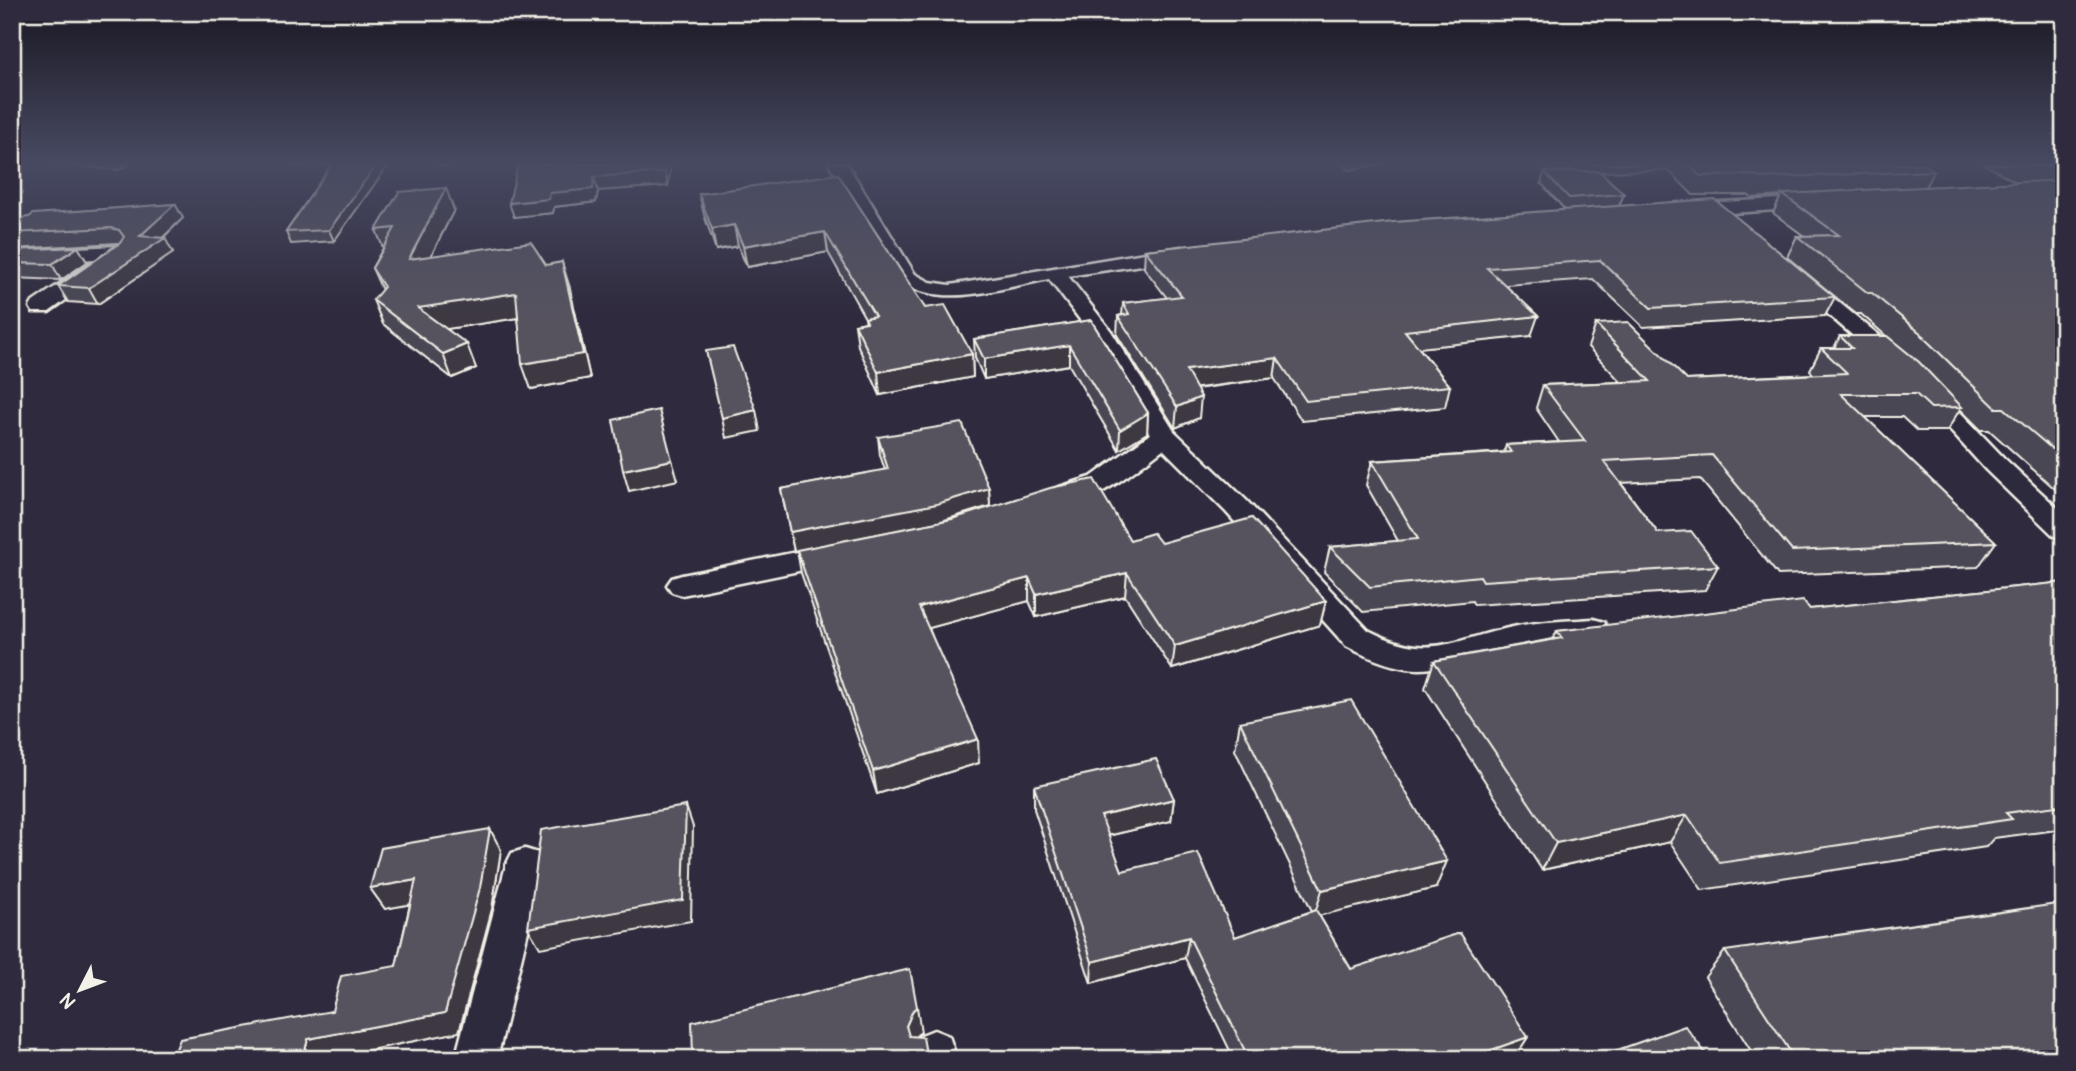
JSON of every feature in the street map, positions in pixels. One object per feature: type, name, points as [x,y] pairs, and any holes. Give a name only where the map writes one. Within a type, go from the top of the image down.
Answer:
[{"type":"street","points":[[868,214],[907,278],[925,288],[950,291],[1054,272],[1198,251]]},
{"type":"street","points":[[1721,214],[1744,233]]},
{"type":"street","points":[[12,257],[120,252],[41,307]]},
{"type":"street","points":[[1785,267],[1915,378],[1994,464],[2064,530]]},
{"type":"street","points":[[1054,272],[1100,331],[1164,436],[1236,506],[1357,638],[1377,650],[1407,660],[1431,661],[1513,637],[1623,627]]},
{"type":"street","points":[[1035,504],[1100,484],[1164,436]]},
{"type":"street","points":[[682,585],[865,548]]},
{"type":"street","points":[[476,1059],[525,865]]},
{"type":"building","points":[[33,214],[164,214],[140,236],[165,238],[89,288],[58,286],[120,243],[124,237],[119,230],[111,228],[12,233],[12,219]]},
{"type":"building","points":[[298,214],[341,214],[329,230],[286,232]]},
{"type":"building","points":[[386,214],[432,214],[409,259],[531,242],[546,265],[562,262],[583,354],[522,364],[516,293],[418,308],[467,344],[443,354],[373,300],[384,287],[372,268],[395,228],[376,230]]},
{"type":"building","points":[[706,214],[864,214],[925,308],[945,305],[972,354],[878,372],[855,324],[867,322],[865,318],[875,316],[825,232],[743,246],[734,225],[712,229]]},
{"type":"building","points":[[1505,214],[1732,214],[1835,297],[1651,308],[1600,260],[1487,268],[1538,316],[1405,331],[1450,386],[1306,401],[1277,358],[1186,370],[1201,397],[1177,407],[1118,316],[1129,314],[1123,303],[1182,296],[1145,250],[1393,222]]},
{"type":"building","points":[[1810,214],[2064,214],[2064,459],[2004,408],[1996,408],[1924,336],[1797,236],[1839,235]]},
{"type":"building","points":[[78,247],[52,264],[12,263],[12,250]]},
{"type":"building","points":[[1091,320],[1148,413],[1120,430],[1069,345],[984,359],[974,339]]},
{"type":"building","points":[[1628,322],[1687,380],[1847,373],[1821,348],[1852,348],[1840,336],[1887,336],[1919,362],[1962,407],[1931,408],[1916,394],[1841,394],[1996,542],[1792,551],[1712,455],[1604,461],[1658,533],[1691,531],[1718,566],[1483,581],[1480,576],[1370,587],[1330,547],[1418,539],[1372,461],[1511,452],[1506,445],[1585,441],[1543,385],[1650,381],[1596,324]]},
{"type":"building","points":[[733,347],[756,410],[722,418],[706,351]]},
{"type":"building","points":[[659,410],[672,460],[623,470],[613,420]]},
{"type":"building","points":[[962,423],[989,488],[937,504],[790,532],[781,489],[888,469],[878,437]]},
{"type":"building","points":[[1094,479],[1130,540],[1153,533],[1161,543],[1252,518],[1326,601],[1175,646],[1127,573],[1036,594],[1029,578],[919,607],[978,739],[873,771],[797,550],[952,519],[1050,488]]},
{"type":"building","points":[[2064,582],[2064,805],[2006,813],[2012,819],[1720,863],[1687,815],[1556,843],[1434,661],[1562,638],[1557,631],[1803,601],[1810,609]]},
{"type":"building","points":[[1351,700],[1447,861],[1322,890],[1240,722]]},
{"type":"building","points":[[1156,759],[1174,799],[1101,816],[1122,871],[1198,853],[1235,937],[1316,910],[1351,969],[1460,933],[1528,1037],[1466,1059],[1249,1059],[1189,937],[1092,962],[1034,786]]},
{"type":"building","points":[[686,806],[683,900],[528,928],[541,830]]},
{"type":"building","points":[[490,829],[480,888],[445,1013],[308,1039],[304,1054],[277,1059],[172,1059],[180,1039],[332,1011],[341,976],[396,966],[416,880],[370,888],[381,848]]},
{"type":"building","points":[[2064,903],[2064,1059],[1795,1059],[1725,951]]},
{"type":"building","points":[[910,969],[917,1007],[906,1026],[909,1036],[923,1037],[927,1059],[693,1059],[692,1022]]},
{"type":"building","points":[[1685,1026],[1710,1059],[1592,1059]]}]
